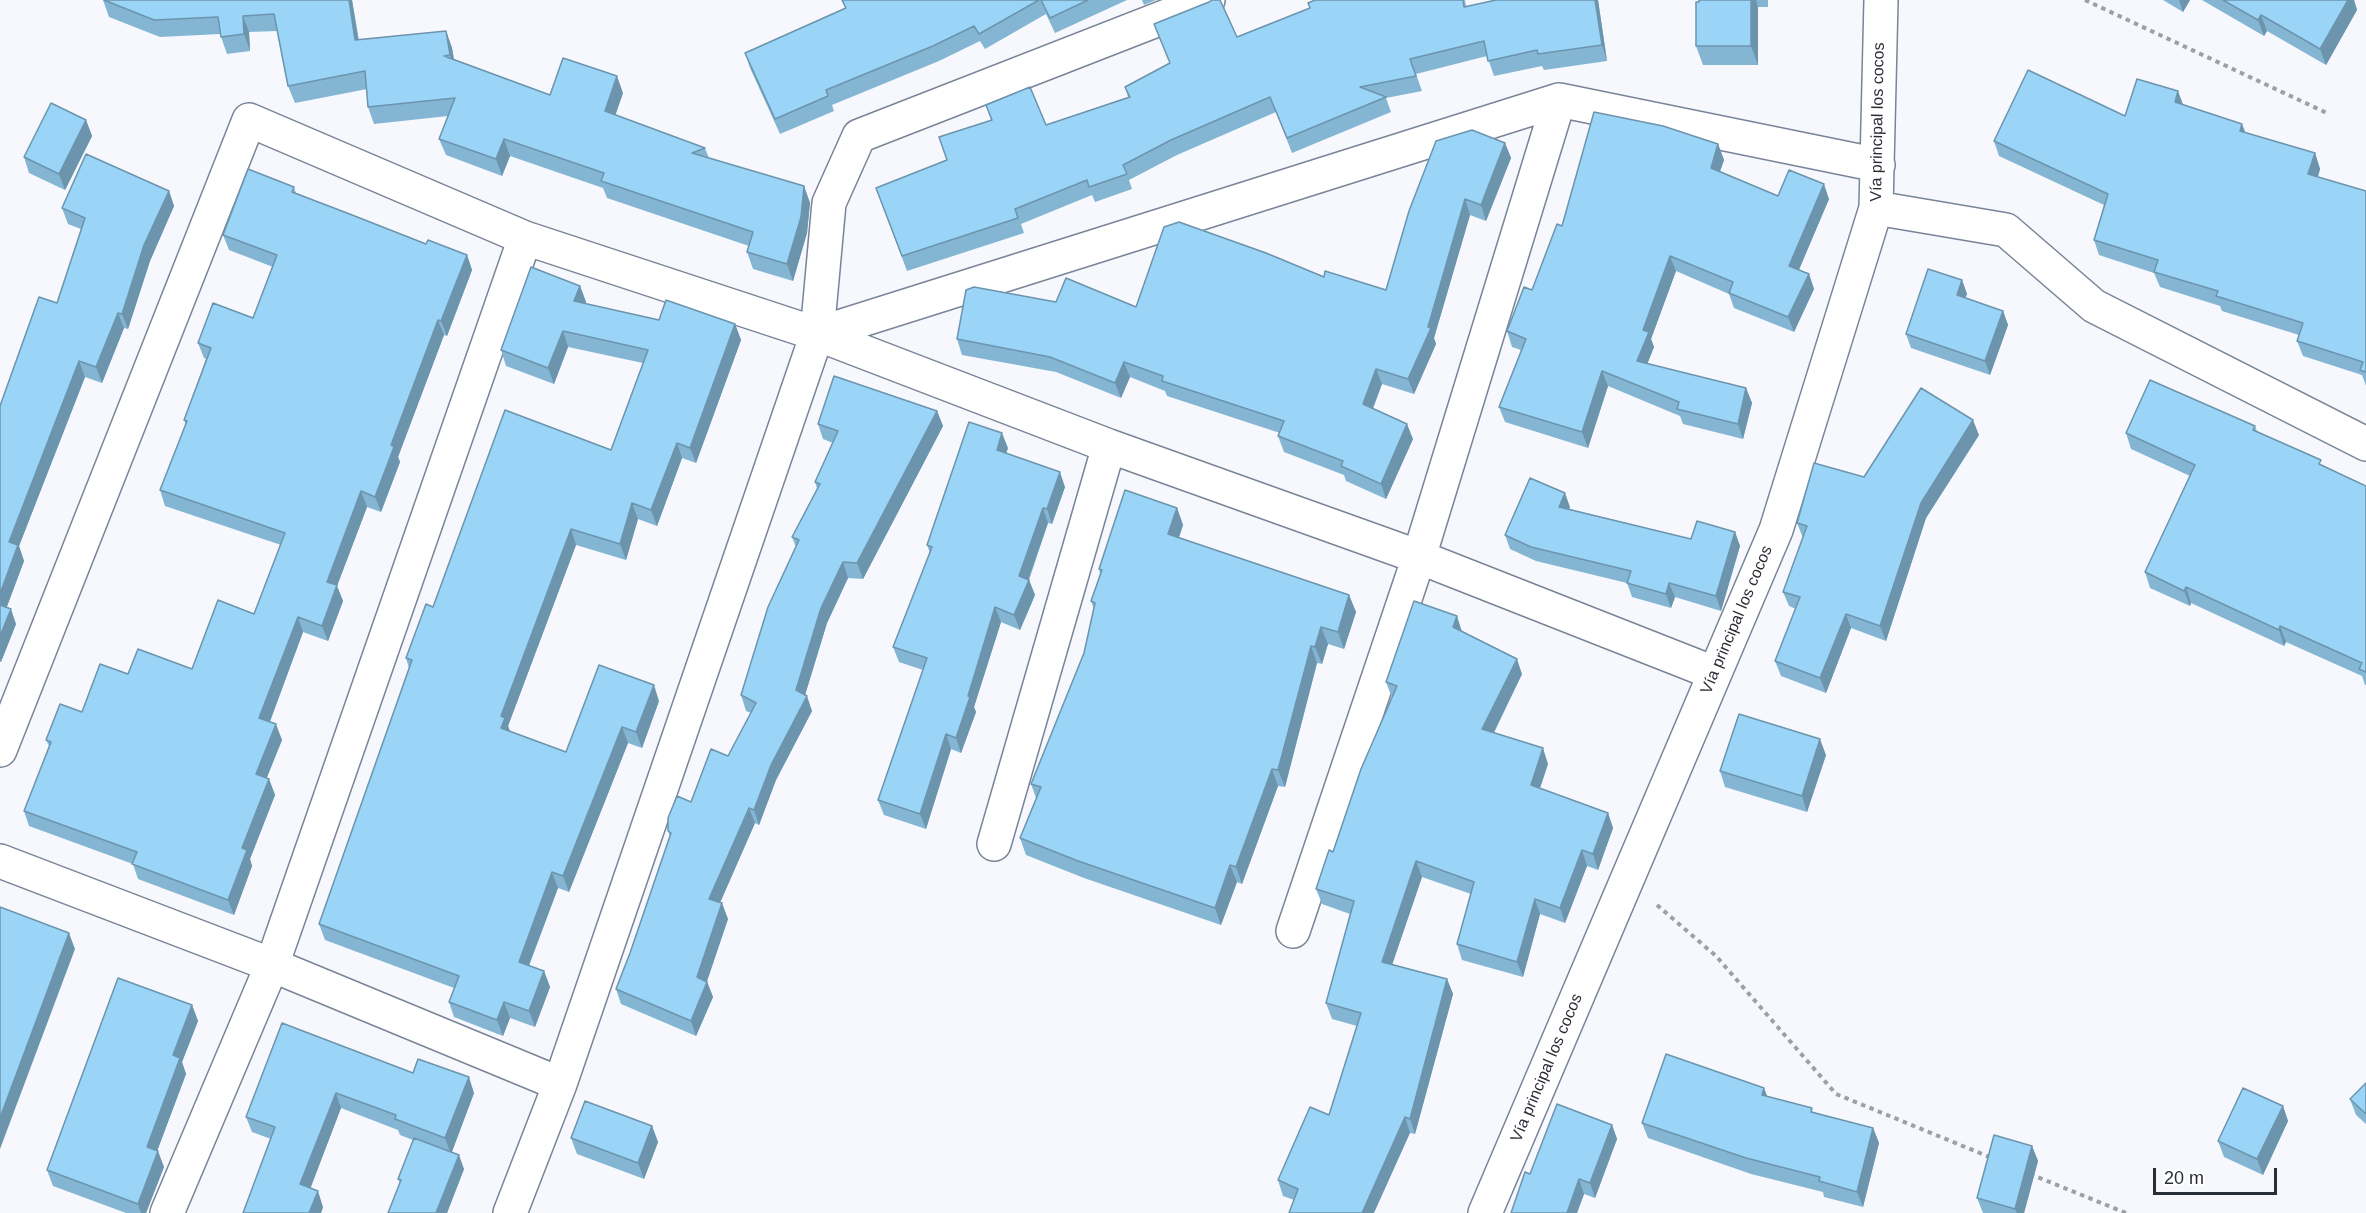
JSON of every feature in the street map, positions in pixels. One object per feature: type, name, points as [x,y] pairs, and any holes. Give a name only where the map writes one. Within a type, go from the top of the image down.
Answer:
[{"type":"street","points":[[510,1213],[560,1084],[817,333],[829,203],[859,136],[1208,0]]},
{"type":"street","name":"Vía principal los cocos","points":[[1485,1213],[1776,530],[1876,208],[1881,0]]},
{"type":"street","points":[[817,333],[1559,100],[1878,165]]},
{"type":"street","points":[[1293,931],[1419,557],[1559,100]]},
{"type":"street","points":[[0,750],[249,120],[525,238],[817,333],[1109,446],[1419,557],[1714,673]]},
{"type":"street","points":[[1876,208],[2006,230],[2094,306],[2366,444]]},
{"type":"street","points":[[167,1213],[272,965],[525,238]]},
{"type":"street","points":[[994,844],[1109,446]]},
{"type":"street","points":[[0,861],[272,965],[560,1084]]},
{"type":"path","points":[[2085,0],[2329,114]]},
{"type":"path","points":[[1627,879],[1716,956],[1836,1095],[1997,1160]]},
{"type":"path","points":[[2019,1169],[2126,1213]]},
{"type":"building","points":[[104,0],[349,0],[355,40],[446,31],[450,55],[444,56],[550,95],[563,58],[617,76],[605,111],[705,148],[692,153],[804,186],[801,217],[787,264],[747,252],[753,232],[601,181],[604,173],[504,139],[496,159],[439,139],[455,98],[368,107],[365,71],[288,86],[274,14],[243,16],[244,34],[221,37],[218,17],[154,20]]},
{"type":"building","points":[[842,0],[1039,0],[979,34],[974,26],[933,46],[826,90],[828,96],[775,119],[745,53],[846,8]]},
{"type":"building","points":[[1041,0],[1088,0],[1050,18]]},
{"type":"building","points":[[1212,0],[1220,0],[1237,37],[1310,8],[1308,3],[1315,0],[1463,0],[1464,7],[1496,0],[1595,0],[1602,45],[1538,54],[1537,50],[1488,61],[1484,41],[1410,59],[1416,76],[1360,87],[1386,97],[1287,138],[1270,97],[1171,140],[1123,165],[1127,174],[1089,187],[1087,180],[1015,209],[1018,218],[902,256],[876,188],[947,160],[939,137],[992,120],[986,105],[1030,87],[1046,125],[1130,97],[1125,87],[1170,63],[1154,24]]},
{"type":"building","points":[[1699,0],[1751,0],[1751,46],[1696,46],[1696,2]]},
{"type":"building","points":[[2223,0],[2348,0],[2320,49],[2261,15],[2258,20]]},
{"type":"building","points":[[2028,70],[2125,116],[2137,79],[2178,91],[2175,102],[2242,124],[2240,131],[2315,153],[2308,174],[2366,191],[2366,372],[2360,370],[2363,362],[2297,341],[2303,323],[2216,296],[2218,291],[2154,272],[2158,260],[2094,240],[2108,194],[1994,141]]},
{"type":"building","points":[[51,103],[86,120],[59,174],[24,157]]},
{"type":"building","points":[[1594,112],[1663,126],[1718,144],[1711,168],[1778,196],[1789,170],[1824,184],[1789,266],[1809,274],[1788,317],[1729,293],[1733,282],[1670,256],[1643,330],[1649,332],[1637,361],[1746,388],[1738,424],[1677,409],[1679,402],[1602,371],[1582,432],[1499,407],[1526,339],[1507,331],[1524,287],[1532,290],[1557,224],[1562,226]]},
{"type":"building","points":[[1472,130],[1505,143],[1481,205],[1465,199],[1428,327],[1431,328],[1408,379],[1376,369],[1363,404],[1407,424],[1381,484],[1341,466],[1343,461],[1278,436],[1284,421],[1162,381],[1163,376],[1124,362],[1115,383],[1050,357],[957,339],[966,290],[974,287],[1056,302],[1066,278],[1136,307],[1164,227],[1179,222],[1266,253],[1324,277],[1325,271],[1386,290],[1409,211],[1436,141]]},
{"type":"building","points":[[86,154],[169,191],[144,245],[122,314],[118,313],[96,367],[79,361],[9,542],[18,545],[0,594],[0,406],[39,297],[57,303],[85,218],[62,208]]},
{"type":"building","points":[[248,169],[294,187],[292,192],[426,244],[428,240],[467,255],[441,321],[438,320],[391,445],[394,447],[375,497],[361,491],[327,582],[337,585],[322,626],[298,617],[259,718],[276,724],[256,774],[269,779],[242,848],[247,850],[228,900],[132,864],[137,852],[24,811],[51,742],[46,740],[60,704],[82,712],[100,664],[128,674],[138,649],[192,669],[218,600],[254,614],[285,533],[160,490],[187,421],[184,420],[211,348],[198,343],[213,303],[253,318],[277,255],[223,235]]},
{"type":"building","points":[[531,267],[580,286],[574,301],[659,320],[666,300],[735,324],[690,448],[677,443],[651,510],[632,503],[620,544],[571,529],[501,716],[505,718],[501,728],[566,752],[599,665],[654,685],[636,732],[622,727],[563,876],[552,872],[519,962],[544,971],[529,1011],[504,1002],[497,1020],[449,1002],[459,976],[319,924],[412,660],[406,658],[426,604],[433,607],[505,410],[611,450],[648,350],[563,331],[548,368],[501,350]]},
{"type":"building","points":[[1928,269],[1962,280],[1957,295],[2003,311],[1985,361],[1906,334]]},
{"type":"building","points":[[834,376],[937,411],[857,563],[843,562],[821,608],[796,690],[807,696],[771,765],[754,810],[749,808],[709,899],[722,903],[697,977],[707,982],[691,1021],[616,989],[671,833],[668,831],[668,818],[677,796],[691,802],[711,749],[728,756],[756,703],[741,695],[768,607],[799,540],[792,537],[820,484],[815,482],[838,431],[818,424]]},
{"type":"building","points":[[2150,380],[2255,426],[2253,430],[2321,460],[2319,464],[2366,486],[2366,672],[2359,669],[2362,663],[2280,626],[2279,630],[2186,587],[2184,591],[2145,572],[2195,465],[2126,433]]},
{"type":"building","points":[[1921,388],[1973,420],[1921,503],[1880,626],[1846,614],[1820,678],[1775,661],[1800,597],[1783,592],[1807,526],[1797,523],[1814,463],[1864,477]]},
{"type":"building","points":[[969,422],[1002,433],[997,450],[1060,472],[1047,509],[1043,508],[1019,576],[1029,580],[1014,615],[995,607],[956,738],[946,734],[920,814],[878,800],[927,658],[893,647],[932,547],[927,545]]},
{"type":"building","points":[[1530,478],[1565,493],[1559,507],[1691,539],[1697,521],[1735,532],[1716,596],[1669,583],[1666,594],[1627,583],[1631,571],[1531,547],[1505,535]]},
{"type":"building","points":[[1125,490],[1177,508],[1168,534],[1349,595],[1338,632],[1321,627],[1315,647],[1311,646],[1278,770],[1272,769],[1236,867],[1230,865],[1215,908],[1078,861],[1020,838],[1041,787],[1031,784],[1084,653],[1095,603],[1091,601],[1102,570],[1099,569]]},
{"type":"building","points":[[1414,601],[1457,616],[1453,627],[1517,659],[1482,729],[1543,748],[1531,785],[1608,813],[1593,854],[1582,850],[1560,908],[1535,899],[1517,962],[1457,944],[1474,882],[1416,861],[1382,962],[1447,979],[1410,1119],[1405,1117],[1362,1213],[1289,1213],[1298,1189],[1278,1180],[1310,1107],[1329,1115],[1361,1013],[1326,1003],[1354,901],[1316,889],[1329,850],[1333,852],[1361,769],[1397,686],[1386,682]]},
{"type":"building","points":[[0,605],[11,609],[0,636]]},
{"type":"building","points":[[1739,714],[1820,739],[1802,796],[1720,771]]},
{"type":"building","points":[[0,907],[69,933],[0,1118]]},
{"type":"building","points":[[118,978],[192,1005],[173,1055],[180,1058],[147,1147],[158,1151],[138,1204],[47,1170]]},
{"type":"building","points":[[282,1023],[413,1073],[418,1059],[469,1077],[445,1138],[395,1119],[396,1115],[336,1093],[300,1184],[318,1191],[309,1213],[243,1213],[275,1127],[246,1117]]},
{"type":"building","points":[[1666,1054],[1764,1088],[1762,1095],[1812,1108],[1811,1112],[1873,1128],[1857,1192],[1819,1181],[1820,1177],[1746,1158],[1642,1123]]},
{"type":"building","points":[[2366,1083],[2366,1114],[2350,1099]]},
{"type":"building","points":[[2243,1088],[2283,1106],[2257,1159],[2218,1141]]},
{"type":"building","points":[[585,1101],[652,1126],[638,1163],[571,1138]]},
{"type":"building","points":[[1557,1104],[1612,1125],[1590,1183],[1579,1179],[1567,1213],[1511,1213],[1525,1172],[1530,1174]]},
{"type":"building","points":[[1994,1135],[2032,1146],[2015,1209],[1977,1198]]},
{"type":"building","points":[[414,1138],[459,1155],[436,1213],[388,1213],[401,1180],[398,1179]]}]
